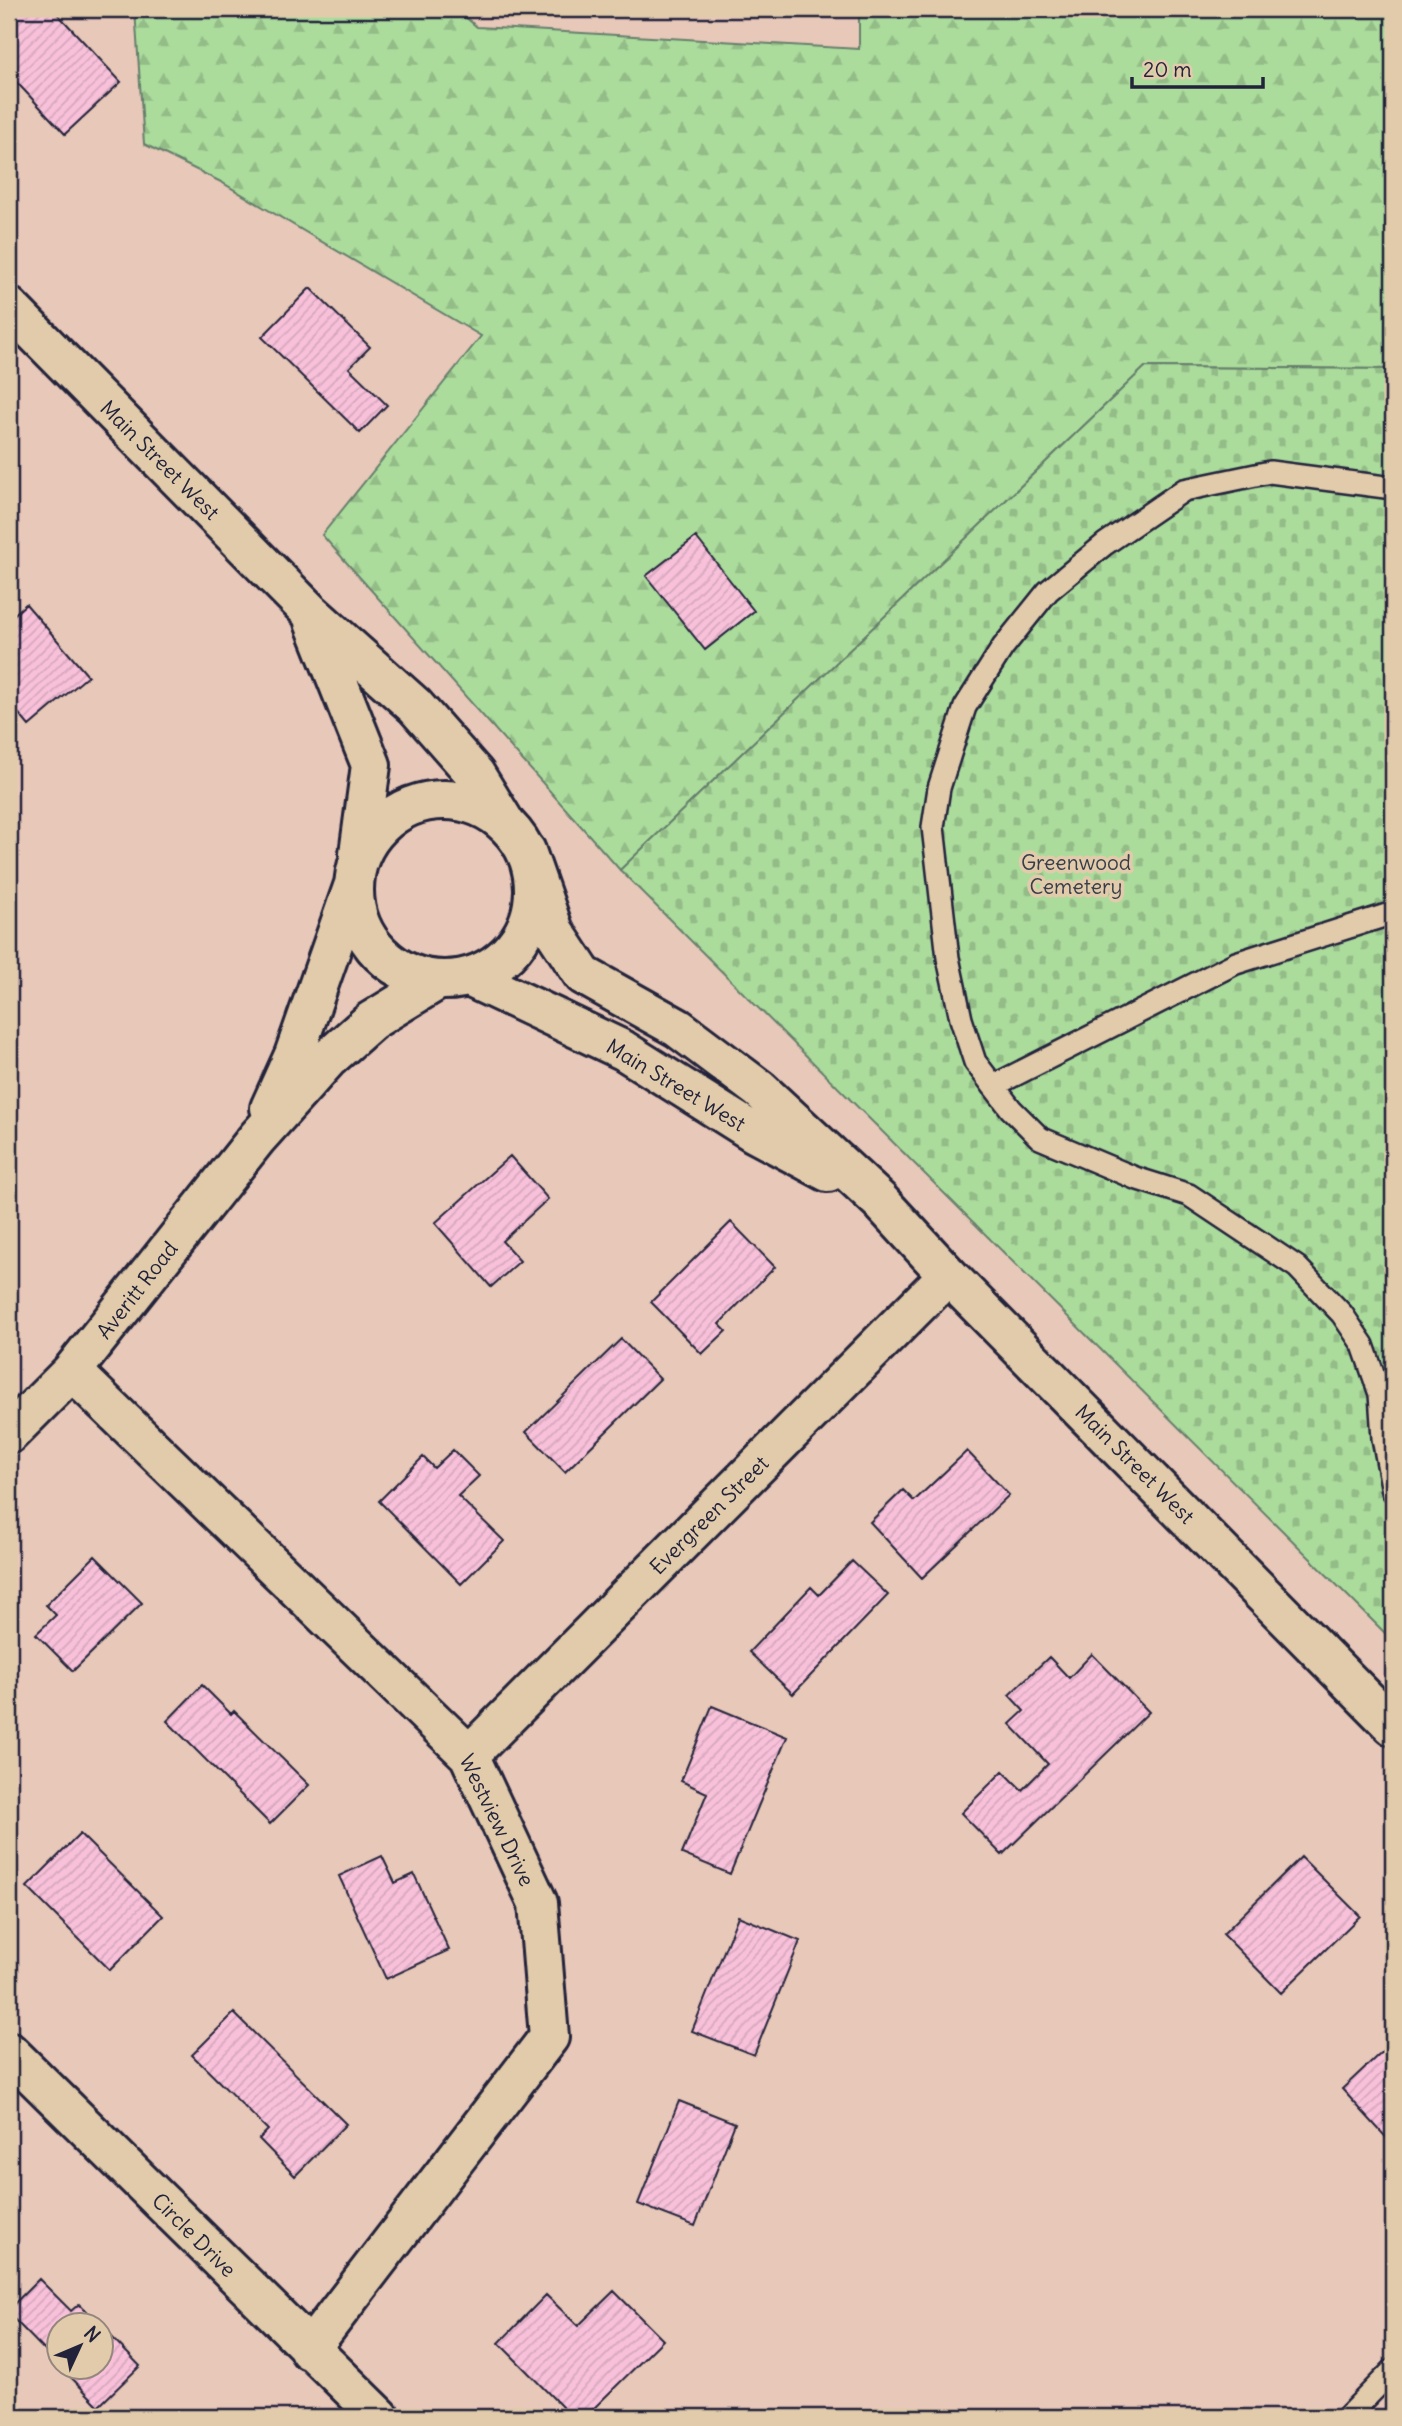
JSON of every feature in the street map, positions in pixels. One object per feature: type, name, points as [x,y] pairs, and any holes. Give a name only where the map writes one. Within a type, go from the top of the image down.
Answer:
[{"type":"street","name":"Main Street West","points":[[9,307],[311,613],[415,706],[475,774],[516,837],[555,931],[583,975],[678,1028],[760,1090],[879,1199],[948,1275],[1393,1726]]},
{"type":"street","name":"Main Street West","points":[[311,613],[371,765],[356,872],[358,917],[371,944],[393,965],[452,980],[623,1050],[753,1132],[879,1199]]},
{"type":"street","points":[[356,872],[374,832],[397,812],[425,801],[455,800],[484,808],[516,837]]},
{"type":"street","name":"Averitt Road","points":[[9,1434],[72,1371],[257,1138],[328,1059],[371,1021],[452,980],[504,959],[523,936],[533,909],[534,879],[516,837]]},
{"type":"street","name":"Averitt Road","points":[[257,1138],[293,1055],[356,872]]},
{"type":"street","name":"Evergreen Street","points":[[470,1755],[948,1275]]},
{"type":"street","name":"Westview Drive","points":[[72,1371],[470,1755],[538,1903],[549,2037],[309,2350]]},
{"type":"street","name":"Circle Drive","points":[[9,2052],[380,2417]]},
{"type":"lane","points":[[1393,488],[1269,472],[1184,490],[1105,544],[1048,591],[1003,647],[965,707],[939,788],[933,827],[948,958],[961,1019],[975,1062],[1010,1109],[1040,1139],[1124,1174],[1189,1195],[1297,1267],[1342,1314],[1363,1345],[1380,1394],[1383,1438],[1393,1491]]},
{"type":"lane","points":[[993,1086],[1236,962],[1393,913]]},
{"type":"lane","points":[[1347,2417],[1393,2371]]},
{"type":"green space","points":[[135,9],[456,9],[477,27],[859,49],[859,9],[1393,9],[1393,369],[1145,367],[620,870],[322,535],[481,336],[221,182],[144,144]]},
{"type":"green space","name":"Greenwood Cemetery","points":[[1145,367],[1393,369],[1393,1641],[620,870]]},
{"type":"building","points":[[22,9],[53,9],[121,82],[65,134],[9,74],[9,22]]},
{"type":"building","points":[[310,288],[370,347],[349,368],[387,405],[360,433],[262,337]]},
{"type":"building","points":[[696,537],[754,611],[705,650],[646,576]]},
{"type":"building","points":[[26,604],[88,676],[29,726],[9,702],[9,619]]},
{"type":"building","points":[[510,1156],[548,1199],[502,1241],[520,1261],[491,1287],[435,1223]]},
{"type":"building","points":[[731,1222],[775,1267],[719,1324],[726,1331],[702,1354],[651,1302]]},
{"type":"building","points":[[621,1339],[660,1379],[565,1472],[526,1432]]},
{"type":"building","points":[[453,1450],[479,1476],[458,1496],[504,1541],[461,1584],[379,1501],[423,1457],[434,1468]]},
{"type":"building","points":[[967,1451],[1009,1495],[922,1578],[870,1522],[903,1490],[914,1501]]},
{"type":"building","points":[[95,1556],[142,1603],[73,1671],[36,1634],[56,1615],[46,1605]]},
{"type":"building","points":[[852,1561],[888,1595],[793,1694],[749,1652],[811,1587],[819,1595]]},
{"type":"building","points":[[1092,1654],[1149,1712],[1002,1855],[961,1813],[1003,1771],[1022,1790],[1048,1764],[1010,1724],[1024,1711],[1009,1695],[1049,1657],[1069,1678]]},
{"type":"building","points":[[202,1685],[231,1714],[234,1711],[309,1785],[270,1824],[167,1721]]},
{"type":"building","points":[[712,1706],[787,1737],[730,1874],[682,1854],[707,1793],[681,1781]]},
{"type":"building","points":[[80,1834],[163,1916],[110,1970],[27,1887]]},
{"type":"building","points":[[382,1856],[395,1883],[414,1874],[449,1950],[386,1979],[339,1876]]},
{"type":"building","points":[[1301,1857],[1360,1916],[1281,1993],[1223,1934]]},
{"type":"building","points":[[738,1916],[800,1941],[754,2055],[692,2031]]},
{"type":"building","points":[[234,2013],[346,2124],[295,2176],[259,2139],[268,2130],[192,2055]]},
{"type":"building","points":[[1393,2041],[1393,2145],[1342,2089]]},
{"type":"building","points":[[679,2101],[735,2123],[695,2226],[638,2204]]},
{"type":"building","points":[[39,2279],[70,2310],[46,2310],[46,2352],[9,2314],[9,2309]]},
{"type":"building","points":[[614,2291],[663,2340],[585,2417],[572,2417],[499,2343],[546,2295],[578,2326]]},
{"type":"building","points":[[79,2304],[85,2310],[72,2310]]},
{"type":"building","points":[[116,2341],[140,2366],[99,2406],[74,2380],[116,2380]]}]
